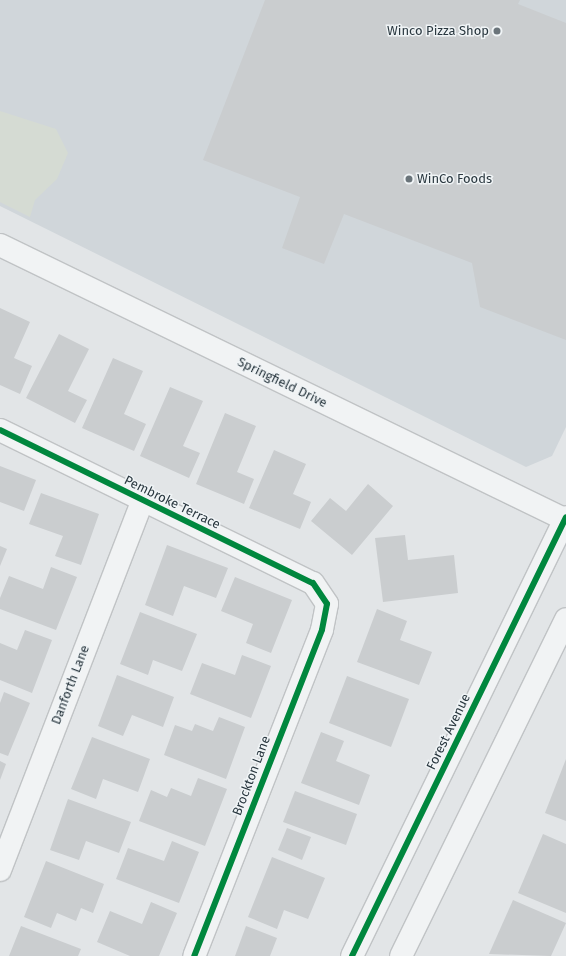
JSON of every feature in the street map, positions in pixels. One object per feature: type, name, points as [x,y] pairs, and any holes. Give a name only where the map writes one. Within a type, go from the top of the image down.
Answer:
[{"type":"street","name":"Springfield Drive","points":[[0,245],[566,520]]},
{"type":"street","name":"Pembroke Terrace","points":[[0,430],[313,583],[327,604]]},
{"type":"street","name":"Danforth Lane","points":[[0,870],[143,500]]},
{"type":"street","name":"Forest Avenue","points":[[352,956],[566,520]]},
{"type":"street","name":"Brockton Lane","points":[[194,956],[322,630],[327,604]]},
{"type":"street","points":[[401,956],[566,619]]},
{"type":"shaded area","points":[[0,0],[566,0],[566,427],[552,456],[526,467],[0,206]]},
{"type":"shaded area","points":[[0,111],[56,129],[68,153],[57,179],[35,200],[30,217],[0,202]]},
{"type":"building","name":"WinCo Foods","points":[[265,0],[520,0],[518,4],[566,23],[566,340],[480,307],[472,263],[344,214],[324,264],[282,248],[300,197],[203,160]]},
{"type":"building","points":[[0,308],[30,322],[14,358],[32,366],[20,394],[0,385]]},
{"type":"building","points":[[59,334],[89,349],[68,391],[87,400],[75,423],[26,398]]},
{"type":"building","points":[[113,358],[143,371],[124,414],[146,424],[134,451],[82,428]]},
{"type":"building","points":[[170,387],[203,401],[183,446],[200,453],[189,478],[140,456]]},
{"type":"building","points":[[225,413],[256,426],[237,472],[254,479],[244,504],[196,484]]},
{"type":"building","points":[[274,450],[306,464],[293,494],[311,502],[300,529],[249,508]]},
{"type":"building","points":[[0,466],[36,480],[24,511],[0,502]]},
{"type":"building","points":[[368,484],[393,506],[352,555],[311,521],[330,498],[346,511]]},
{"type":"building","points":[[41,493],[99,514],[81,565],[55,556],[63,536],[29,524]]},
{"type":"building","points":[[405,535],[408,560],[454,555],[458,593],[383,602],[375,538]]},
{"type":"building","points":[[167,545],[228,568],[216,598],[184,586],[173,616],[145,605]]},
{"type":"building","points":[[0,546],[7,549],[0,566]]},
{"type":"building","points":[[51,567],[77,577],[56,630],[0,609],[0,598],[9,576],[43,589]]},
{"type":"building","points":[[235,577],[292,600],[271,653],[246,643],[253,624],[221,611]]},
{"type":"building","points":[[377,609],[407,621],[400,640],[432,652],[419,685],[357,662]]},
{"type":"building","points":[[140,612],[197,634],[182,671],[153,660],[148,675],[120,664]]},
{"type":"building","points":[[25,630],[52,640],[32,693],[0,680],[0,643],[17,650]]},
{"type":"building","points":[[242,655],[271,666],[251,718],[190,694],[202,663],[235,675]]},
{"type":"building","points":[[117,675],[174,697],[163,727],[132,715],[123,736],[98,726]]},
{"type":"building","points":[[347,676],[409,699],[391,747],[329,723]]},
{"type":"building","points":[[4,692],[30,703],[8,756],[0,753],[0,703]]},
{"type":"building","points":[[219,717],[245,727],[226,779],[164,755],[175,725],[192,731],[195,724],[213,731]]},
{"type":"building","points":[[321,732],[344,741],[336,761],[370,775],[359,805],[301,783]]},
{"type":"building","points":[[92,737],[150,759],[138,792],[103,779],[96,799],[71,789]]},
{"type":"building","points":[[566,759],[566,821],[545,813]]},
{"type":"building","points":[[0,761],[6,764],[0,780]]},
{"type":"building","points":[[198,778],[227,789],[205,846],[139,821],[151,790],[167,797],[171,788],[191,796]]},
{"type":"building","points":[[295,791],[357,814],[346,845],[283,822]]},
{"type":"building","points":[[68,799],[131,822],[119,853],[86,841],[79,860],[50,850]]},
{"type":"building","points":[[287,828],[311,837],[302,860],[278,850]]},
{"type":"building","points":[[543,834],[566,844],[566,913],[518,893]]},
{"type":"building","points":[[172,841],[199,852],[179,903],[116,879],[128,848],[164,861]]},
{"type":"building","points":[[272,857],[325,878],[308,919],[284,910],[277,929],[248,917]]},
{"type":"building","points":[[46,861],[104,884],[93,913],[81,908],[76,921],[57,913],[51,928],[24,917]]},
{"type":"building","points":[[513,900],[566,923],[551,956],[489,954]]},
{"type":"building","points":[[151,902],[177,913],[159,956],[130,956],[97,942],[110,911],[142,924]]},
{"type":"building","points":[[21,926],[81,949],[78,956],[9,956]]},
{"type":"building","points":[[246,926],[277,938],[270,956],[235,956]]},
{"type":"cycle path","points":[[0,430],[313,583],[327,604],[322,630],[194,956]]},
{"type":"cycle path","points":[[352,956],[566,517]]},
{"type":"place","name":"Winco Pizza Shop","points":[[497,31]]},
{"type":"place","name":"WinCo Foods","points":[[409,179]]}]
